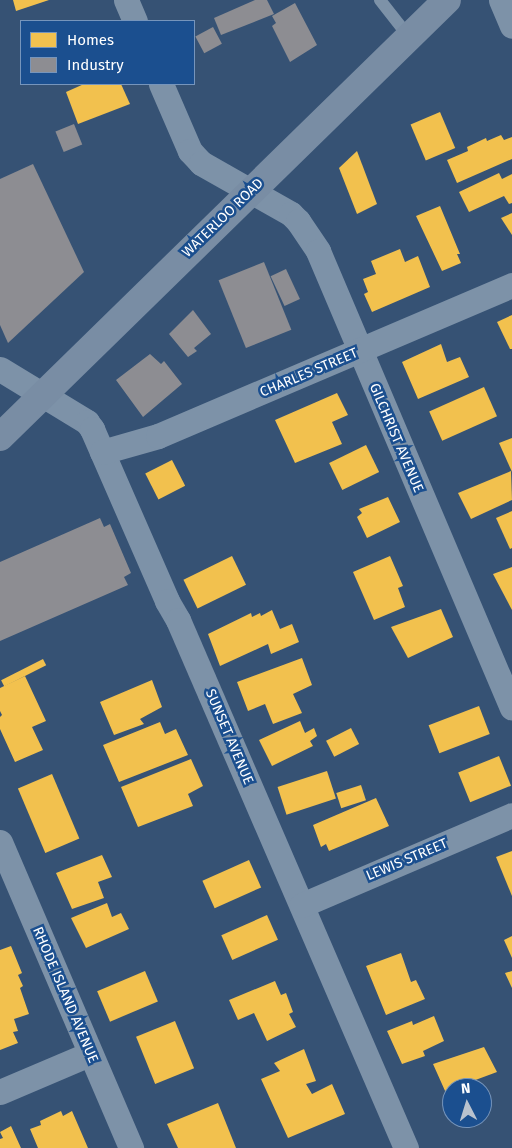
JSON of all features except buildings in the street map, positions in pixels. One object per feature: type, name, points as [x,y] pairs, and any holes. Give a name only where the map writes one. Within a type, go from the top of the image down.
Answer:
[{"type":"main road","name":"WATERLOO ROAD","points":[[0,437],[447,0]]},
{"type":"street","points":[[126,0],[135,20]]},
{"type":"street","points":[[501,0],[512,26]]},
{"type":"street","name":"GILCHRIST AVENUE","points":[[161,85],[190,151],[201,163],[291,214],[298,221],[318,251],[358,352],[512,708]]},
{"type":"street","name":"CHARLES STREET","points":[[102,452],[158,436],[512,285]]},
{"type":"street","name":"SUNSET AVENUE","points":[[0,370],[87,422],[167,601],[178,620],[406,1148]]},
{"type":"street","name":"LEWIS STREET","points":[[302,905],[512,815]]},
{"type":"street","name":"RHODE ISLAND AVENUE","points":[[0,842],[89,1054],[131,1148]]},
{"type":"street","points":[[0,1092],[89,1054]]},
{"type":"lane","points":[[380,0],[409,37]]}]
